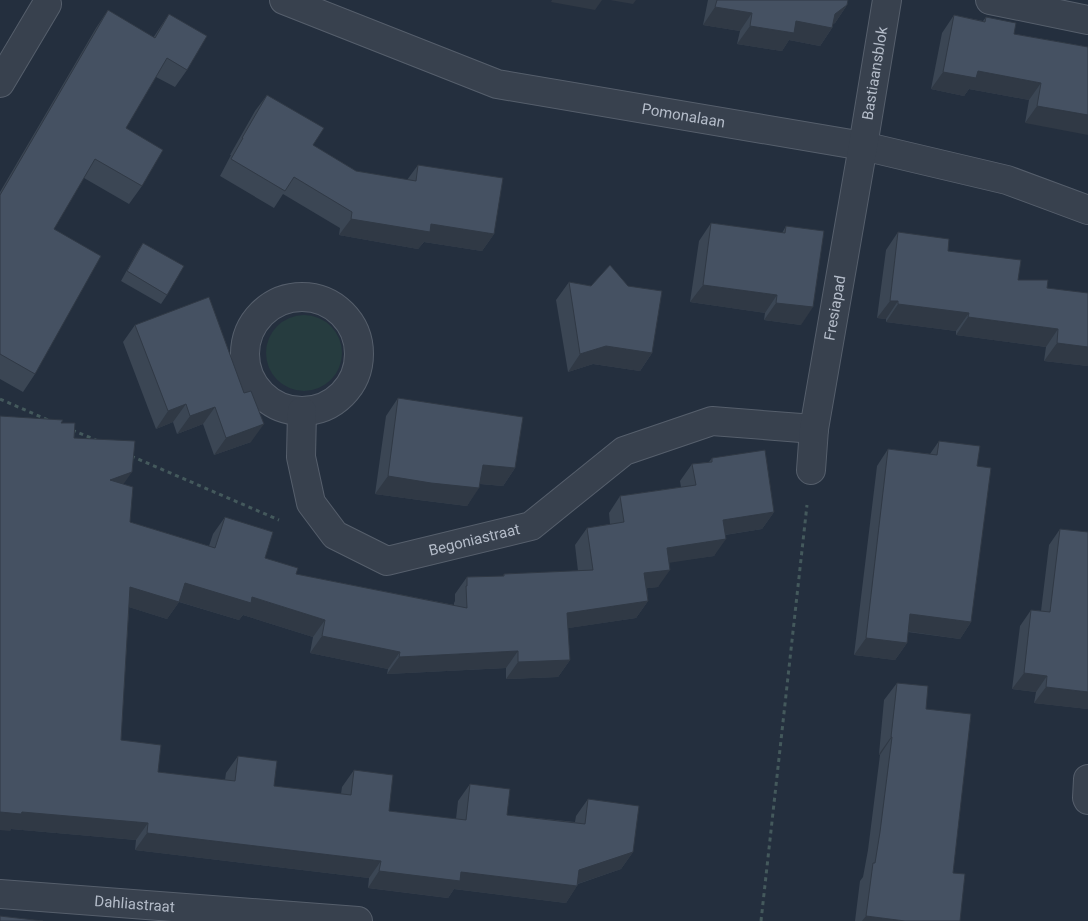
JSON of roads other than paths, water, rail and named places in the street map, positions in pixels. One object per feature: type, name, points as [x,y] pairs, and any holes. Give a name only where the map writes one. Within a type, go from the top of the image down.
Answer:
[{"type":"street","name":"Pomonalaan","points":[[284,0],[496,84],[863,146],[1007,180],[1088,210]]},
{"type":"street","name":"Bastiaansblok","points":[[863,146],[887,0]]},
{"type":"street","points":[[990,0],[1088,20]]},
{"type":"street","points":[[0,82],[47,4]]},
{"type":"street","name":"Fresiapad","points":[[811,470],[814,430],[863,146]]},
{"type":"street","points":[[297,297],[316,298],[333,306],[346,318],[355,334],[359,352],[357,371],[349,387],[336,400],[320,408],[302,412],[282,408],[265,399],[252,384],[245,366],[244,346],[250,328],[262,312],[278,301],[297,297]]},
{"type":"street","name":"Begoniastraat","points":[[302,412],[301,457],[311,503],[335,535],[387,561],[531,526],[624,452],[712,421],[814,430]]},
{"type":"street","points":[[1088,779],[1088,800]]},
{"type":"street","name":"Dahliastraat","points":[[0,894],[358,921]]}]
